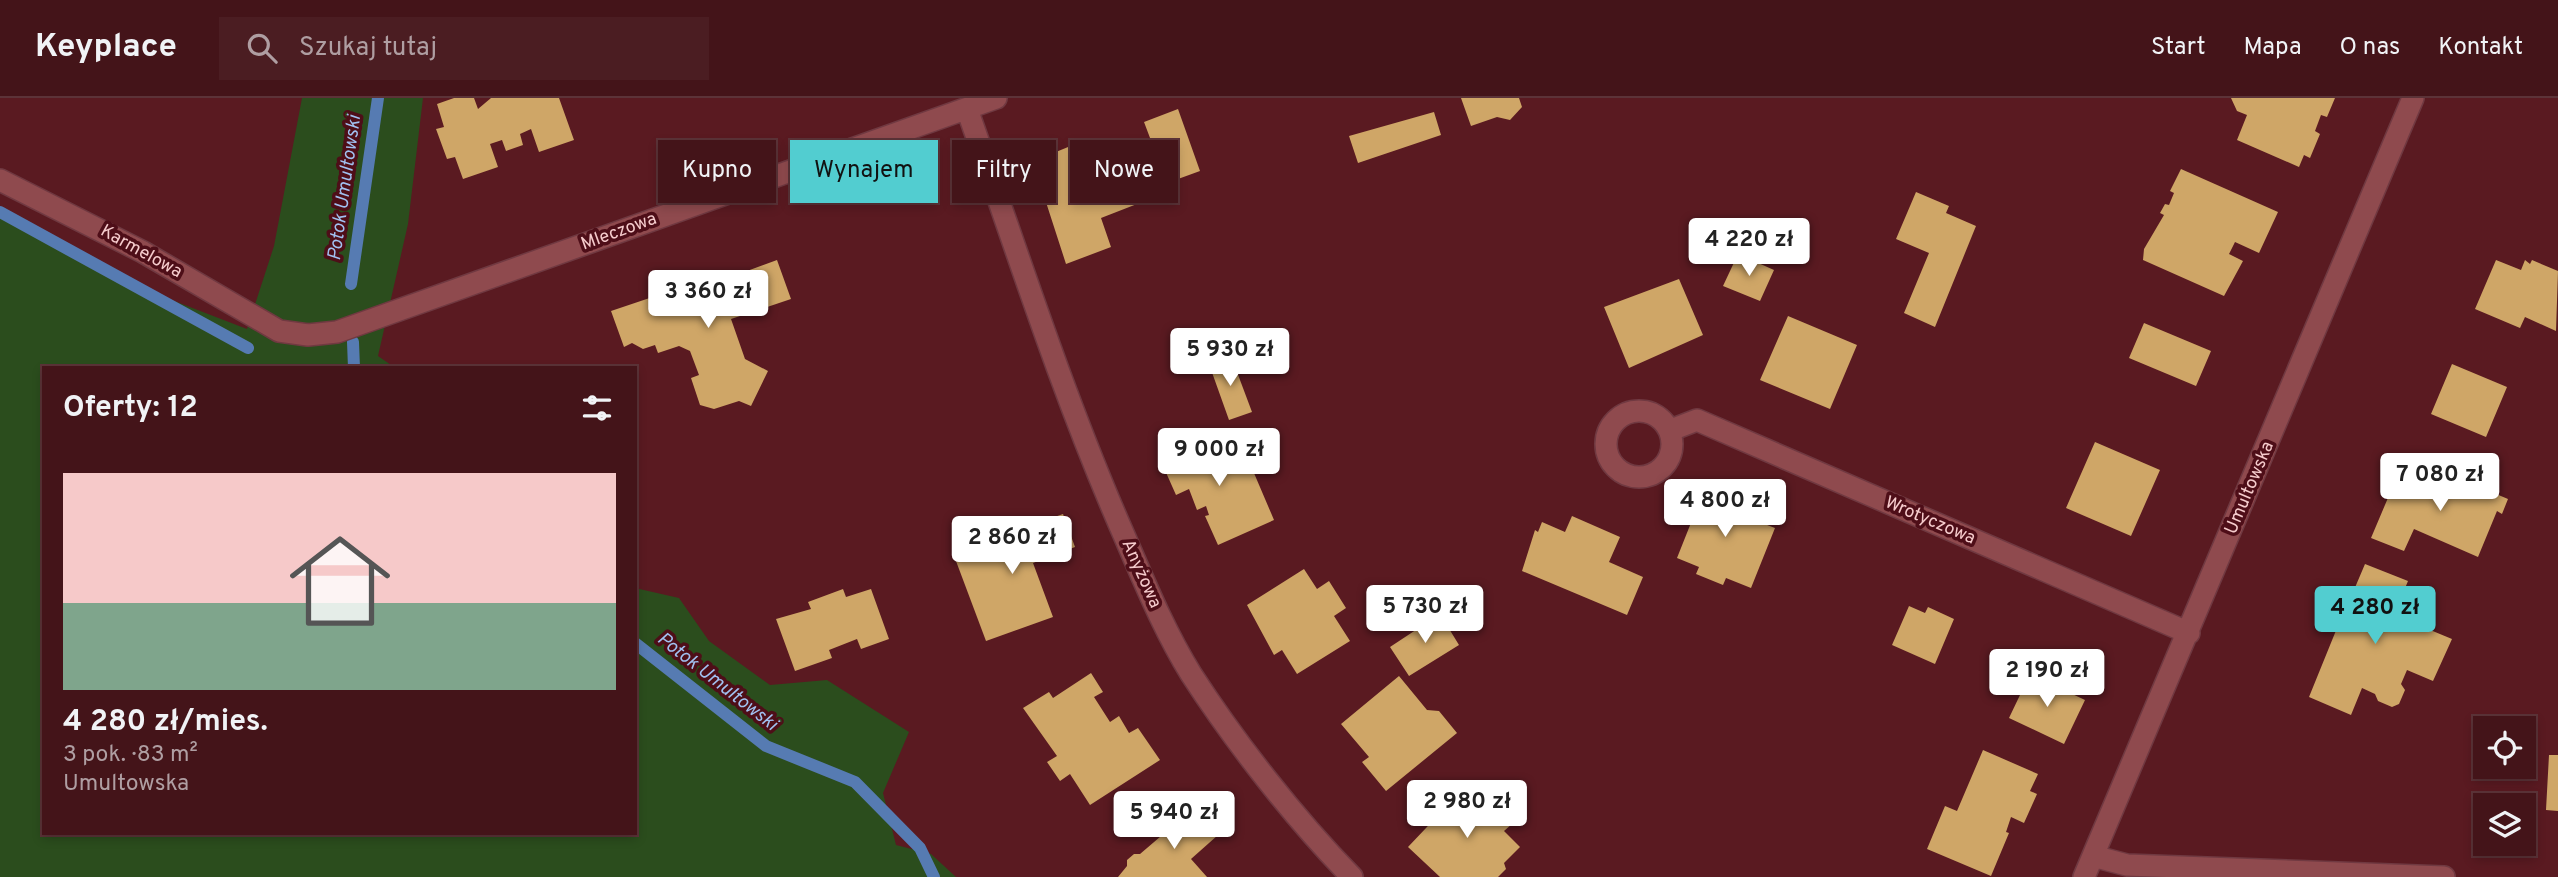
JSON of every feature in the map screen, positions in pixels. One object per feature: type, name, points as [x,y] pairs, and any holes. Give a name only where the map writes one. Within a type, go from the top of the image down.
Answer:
[{"type":"street","name":"Mleczowa","points":[[279,331],[308,335],[337,332],[996,98]]},
{"type":"street","name":"Umultowska","points":[[2084,877],[2413,98]]},
{"type":"street","name":"Anyżowa","points":[[967,109],[1088,452],[1155,607],[1191,673],[1229,728],[1331,855],[1352,877]]},
{"type":"street","name":"Karmelowa","points":[[0,180],[143,252],[279,331]]},
{"type":"street","name":"Wrotyczowa","points":[[1671,430],[1697,421],[2189,633]]},
{"type":"street","points":[[2093,856],[2127,865],[2328,875],[2444,877]]},
{"type":"green space","points":[[302,98],[423,98],[408,224],[378,356],[393,366],[42,366],[42,835],[637,835],[637,588],[679,598],[709,641],[770,685],[827,680],[909,732],[883,793],[896,845],[931,854],[956,877],[0,877],[0,216],[99,272],[247,329],[274,246]]},
{"type":"building","points":[[454,98],[474,98],[478,109],[491,98],[559,98],[574,140],[539,152],[531,129],[520,134],[523,145],[506,151],[502,140],[490,144],[498,167],[463,179],[455,157],[447,159],[436,129],[444,127],[437,104]]},
{"type":"building","points":[[1461,98],[1519,98],[1522,107],[1510,120],[1497,117],[1471,126]]},
{"type":"building","points":[[2231,98],[2335,98],[2327,117],[2321,115],[2315,131],[2320,134],[2310,158],[2304,155],[2299,167],[2237,140],[2247,115],[2237,111]]},
{"type":"building","points":[[1178,109],[1200,171],[1178,179],[1178,140],[1151,140],[1144,122]]},
{"type":"building","points":[[1434,112],[1441,135],[1358,163],[1349,136]]},
{"type":"building","points":[[1070,146],[1070,203],[1137,204],[1101,218],[1111,247],[1066,264],[1046,203],[1056,203],[1056,152]]},
{"type":"building","points":[[2181,169],[2278,212],[2259,253],[2235,242],[2229,254],[2243,261],[2224,296],[2143,260],[2144,249],[2164,215],[2160,213],[2165,204],[2169,205],[2174,193],[2170,191]]},
{"type":"building","points":[[1916,192],[1949,206],[1946,213],[1976,226],[1935,327],[1904,313],[1929,253],[1896,239]]},
{"type":"building","points":[[1738,254],[1774,270],[1760,301],[1723,286]]},
{"type":"building","points":[[777,260],[791,299],[731,319],[745,359],[768,371],[751,406],[739,401],[714,409],[700,405],[691,378],[699,375],[690,351],[679,346],[658,353],[655,345],[643,349],[632,343],[624,347],[611,311],[715,276],[717,282]]},
{"type":"building","points":[[2496,260],[2521,270],[2525,260],[2530,264],[2532,260],[2558,271],[2556,331],[2525,317],[2520,328],[2475,309]]},
{"type":"building","points":[[1679,279],[1703,335],[1629,368],[1604,307]]},
{"type":"building","points":[[1788,316],[1857,345],[1830,409],[1760,380]]},
{"type":"building","points":[[2144,323],[2211,351],[2196,386],[2129,358]]},
{"type":"building","points":[[1231,356],[1252,412],[1229,420],[1209,364]]},
{"type":"building","points":[[2452,364],[2507,387],[2486,437],[2431,414]]},
{"type":"building","points":[[1218,434],[1233,466],[1248,459],[1274,520],[1218,545],[1205,516],[1209,515],[1206,506],[1197,510],[1189,489],[1176,495],[1160,459]]},
{"type":"building","points":[[2095,442],[2160,470],[2131,536],[2066,508]]},
{"type":"building","points":[[2420,469],[2441,478],[2444,472],[2508,499],[2502,514],[2497,511],[2478,557],[2414,529],[2404,551],[2371,538],[2393,486],[2410,494]]},
{"type":"building","points":[[1708,480],[1740,494],[1733,512],[1775,528],[1751,588],[1726,578],[1723,585],[1696,574],[1699,567],[1677,558]]},
{"type":"building","points":[[1063,514],[1075,547],[1033,563],[1053,617],[986,641],[953,553],[978,545],[981,538],[989,535],[995,538]]},
{"type":"building","points":[[1572,516],[1620,537],[1609,562],[1643,577],[1627,615],[1522,571],[1535,530],[1538,532],[1542,522],[1565,532]]},
{"type":"building","points":[[2365,564],[2408,581],[2394,615],[2452,639],[2433,681],[2407,670],[2401,684],[2405,690],[2399,704],[2392,707],[2378,701],[2375,694],[2362,688],[2351,715],[2309,697],[2337,628],[2328,625],[2341,593],[2351,597]]},
{"type":"building","points":[[1304,569],[1317,589],[1329,581],[1346,608],[1334,616],[1350,641],[1297,674],[1282,650],[1274,655],[1247,605]]},
{"type":"building","points":[[843,589],[846,597],[871,589],[889,639],[861,649],[857,639],[829,650],[832,658],[795,671],[776,619],[811,609],[808,602]]},
{"type":"building","points":[[1909,606],[1925,613],[1928,607],[1954,619],[1935,664],[1892,645]]},
{"type":"building","points":[[1440,614],[1459,645],[1409,676],[1390,647]]},
{"type":"building","points":[[1091,673],[1103,692],[1094,697],[1110,722],[1119,716],[1129,733],[1138,728],[1160,760],[1090,805],[1070,774],[1060,781],[1047,762],[1057,756],[1023,708],[1049,692],[1053,698]]},
{"type":"building","points":[[2030,674],[2085,700],[2064,744],[2009,718]]},
{"type":"building","points":[[1399,676],[1427,710],[1439,711],[1457,733],[1386,791],[1362,762],[1369,757],[1341,724]]},
{"type":"building","points":[[1983,750],[2038,774],[2030,791],[2037,794],[2024,823],[2011,817],[2006,832],[2009,833],[1991,876],[1927,849],[1945,806],[1957,811]]},
{"type":"building","points":[[2549,755],[2558,755],[2558,811],[2546,810]]},
{"type":"building","points":[[1462,790],[1478,806],[1486,797],[1513,823],[1504,831],[1520,847],[1504,863],[1506,869],[1498,877],[1440,877],[1408,847]]},
{"type":"building","points":[[1195,807],[1218,835],[1191,859],[1207,877],[1118,877],[1127,866],[1127,860],[1134,854],[1140,854]]},
{"type":"waterway","name":"Potok Umultowski","points":[[351,284],[378,98]]},
{"type":"waterway","points":[[0,212],[248,348]]},
{"type":"waterway","name":"Potok Umultowski","points":[[353,342],[354,366]]},
{"type":"waterway","name":"Potok Umultowski","points":[[637,645],[766,746],[855,782],[920,848],[934,877]]}]
